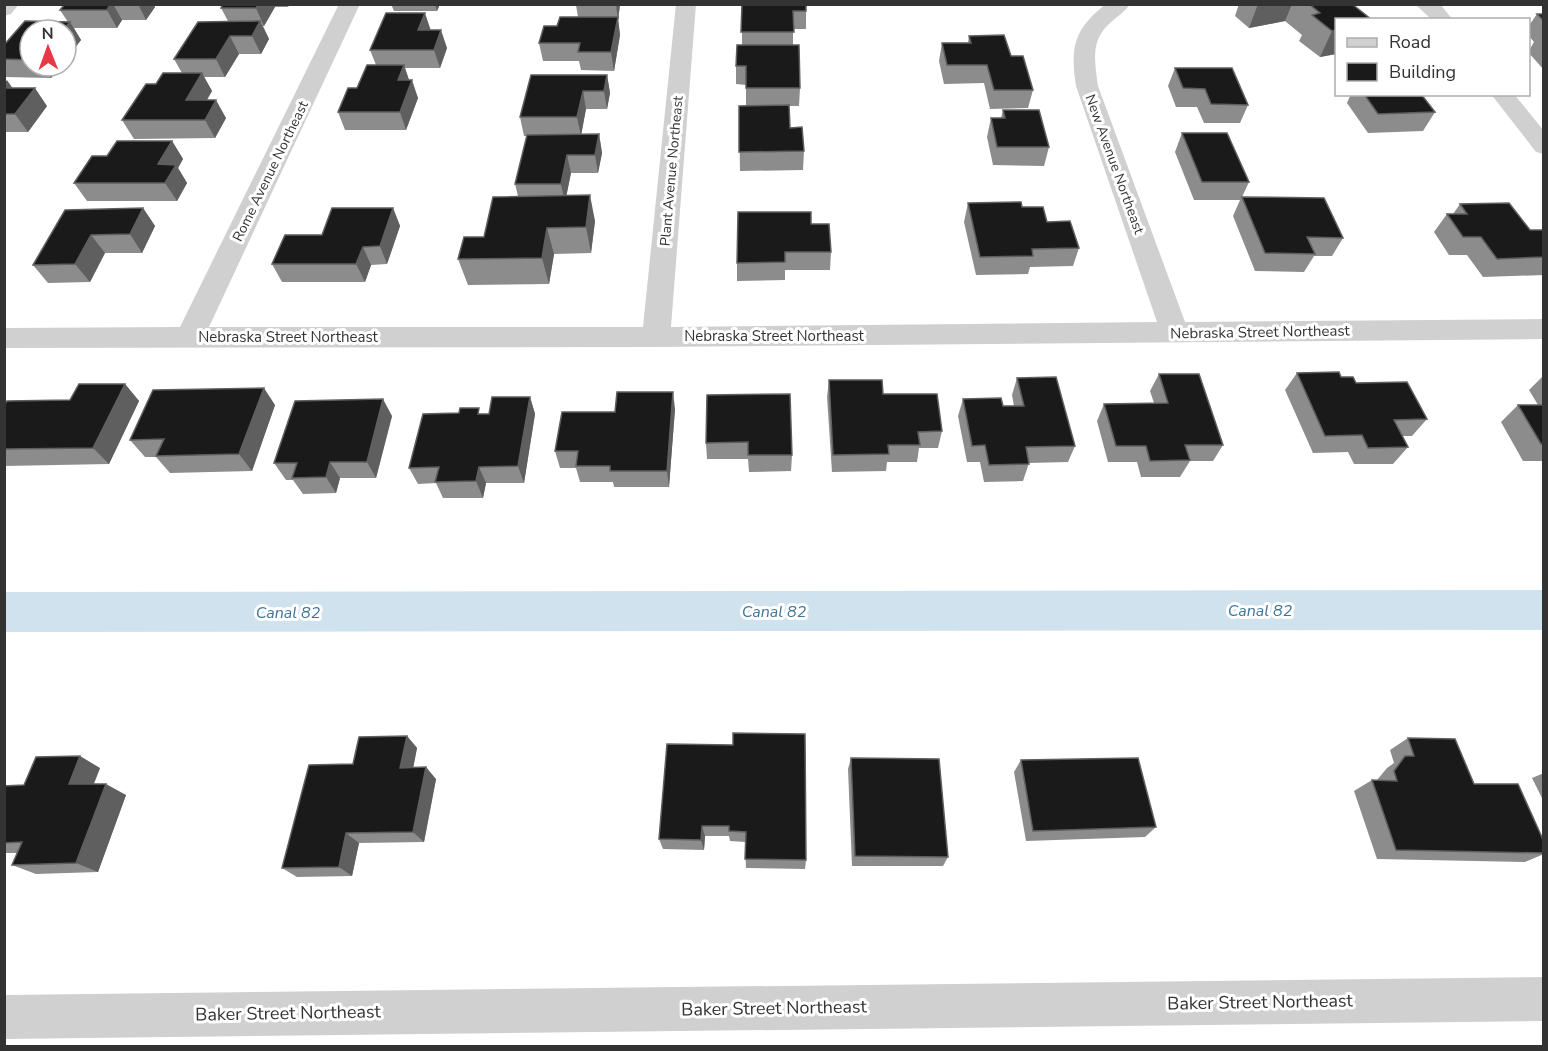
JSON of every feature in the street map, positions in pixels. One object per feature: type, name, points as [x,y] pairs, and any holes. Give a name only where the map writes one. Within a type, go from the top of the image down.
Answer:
[{"type":"street","points":[[4,10],[9,4]]},
{"type":"street","name":"Rome Avenue Northeast","points":[[190,337],[350,4]]},
{"type":"street","name":"Plant Avenue Northeast","points":[[656,337],[686,4]]},
{"type":"street","name":"New Avenue Northeast","points":[[1120,4],[1103,17],[1085,38],[1084,65],[1087,86],[1175,333]]},
{"type":"street","points":[[1425,4],[1442,18]]},
{"type":"street","points":[[1504,96],[1544,147]]},
{"type":"street","name":"Nebraska Street Northeast","points":[[4,338],[656,337],[1544,329]]},
{"type":"street","name":"Baker Street Northeast","points":[[4,1017],[1544,999]]},
{"type":"building","points":[[65,4],[110,4],[107,10],[60,10]]},
{"type":"building","points":[[223,4],[258,4],[256,8],[221,8]]},
{"type":"building","points":[[742,4],[806,4],[806,11],[793,11],[794,32],[741,32]]},
{"type":"building","points":[[1309,4],[1352,4],[1370,18],[1335,18],[1335,30],[1332,31],[1312,15],[1320,13]]},
{"type":"building","points":[[386,13],[425,13],[418,30],[441,30],[434,50],[370,50]]},
{"type":"building","points":[[1537,14],[1544,14],[1544,21]]},
{"type":"building","points":[[560,17],[618,17],[611,52],[578,52],[580,43],[539,43],[544,26],[557,26]]},
{"type":"building","points":[[260,21],[252,36],[230,36],[216,59],[174,59],[198,22]]},
{"type":"building","points":[[18,29],[18,60],[4,59],[4,45]]},
{"type":"building","points":[[1004,35],[1011,56],[1023,56],[1033,90],[994,90],[987,65],[947,65],[942,43],[971,43],[969,36]]},
{"type":"building","points":[[737,45],[799,45],[800,88],[746,88],[746,66],[736,66]]},
{"type":"building","points":[[367,65],[404,65],[398,80],[412,80],[400,112],[338,112],[348,88],[357,88]]},
{"type":"building","points":[[1175,68],[1232,68],[1248,105],[1211,104],[1205,89],[1183,88]]},
{"type":"building","points":[[163,73],[202,73],[186,100],[216,100],[205,120],[122,120],[146,84],[156,84]]},
{"type":"building","points":[[531,75],[607,75],[604,91],[583,91],[577,117],[520,117]]},
{"type":"building","points":[[4,88],[35,88],[15,114],[4,114]]},
{"type":"building","points":[[1365,96],[1423,96],[1435,112],[1378,114]]},
{"type":"building","points":[[789,105],[790,128],[802,127],[804,151],[739,152],[739,106]]},
{"type":"building","points":[[1003,110],[1039,110],[1049,147],[997,147],[991,118],[1005,118]]},
{"type":"building","points":[[1182,133],[1227,133],[1249,182],[1202,182]]},
{"type":"building","points":[[599,134],[595,155],[567,155],[561,184],[515,184],[527,135]]},
{"type":"building","points":[[117,141],[172,141],[158,164],[176,165],[165,183],[74,183],[92,156],[107,156]]},
{"type":"building","points":[[590,195],[586,227],[547,228],[542,258],[458,259],[464,237],[484,237],[493,197]]},
{"type":"building","points":[[1242,197],[1324,198],[1343,238],[1307,237],[1315,254],[1265,253]]},
{"type":"building","points":[[1021,202],[1022,207],[1043,207],[1047,222],[1070,221],[1079,248],[1032,249],[1033,256],[980,257],[968,203]]},
{"type":"building","points":[[1509,203],[1530,230],[1544,230],[1544,257],[1497,259],[1481,237],[1463,237],[1447,214],[1467,214],[1460,204]]},
{"type":"building","points":[[143,208],[130,234],[91,235],[75,264],[33,265],[65,210]]},
{"type":"building","points":[[332,208],[393,208],[380,246],[363,247],[356,264],[272,264],[285,235],[322,235]]},
{"type":"building","points":[[738,212],[811,212],[811,224],[829,224],[831,252],[785,252],[785,262],[737,263]]},
{"type":"building","points":[[1339,372],[1341,377],[1353,377],[1356,383],[1407,382],[1427,419],[1394,420],[1408,447],[1368,448],[1362,435],[1325,436],[1297,373]]},
{"type":"building","points":[[1159,374],[1199,374],[1223,445],[1185,445],[1190,460],[1150,461],[1146,446],[1116,446],[1104,404],[1168,403]]},
{"type":"building","points":[[1056,377],[1075,446],[1026,447],[1029,464],[989,465],[985,445],[972,446],[963,399],[1001,398],[1003,406],[1024,406],[1017,378]]},
{"type":"building","points":[[829,380],[882,380],[883,394],[937,394],[942,431],[918,432],[920,445],[888,445],[889,454],[833,455]]},
{"type":"building","points":[[79,384],[125,384],[93,448],[4,449],[4,406],[7,401],[70,400]]},
{"type":"building","points":[[264,388],[239,454],[156,456],[164,439],[130,440],[153,390]]},
{"type":"building","points":[[617,392],[673,392],[667,471],[610,471],[610,466],[576,466],[578,451],[555,451],[562,412],[615,412]]},
{"type":"building","points":[[790,394],[792,455],[748,455],[748,442],[706,443],[707,395]]},
{"type":"building","points":[[492,397],[530,397],[518,466],[479,467],[476,481],[435,482],[439,467],[409,468],[423,414],[459,413],[460,408],[479,408],[478,414],[489,414]]},
{"type":"building","points":[[383,399],[367,462],[330,462],[326,477],[292,478],[297,463],[274,463],[295,401]]},
{"type":"building","points":[[1518,405],[1544,405],[1544,444],[1541,444]]},
{"type":"building","points":[[733,733],[805,734],[806,860],[745,859],[746,832],[729,831],[729,826],[702,826],[701,840],[659,839],[667,744],[733,745]]},
{"type":"building","points":[[407,736],[400,768],[426,767],[413,832],[346,833],[339,867],[282,868],[309,765],[353,764],[359,737]]},
{"type":"building","points":[[1408,738],[1455,739],[1474,784],[1518,784],[1544,842],[1544,853],[1396,850],[1372,780],[1397,781],[1394,771],[1405,756],[1414,756]]},
{"type":"building","points":[[80,756],[69,784],[106,784],[76,863],[12,865],[22,842],[4,843],[4,786],[24,785],[36,757]]},
{"type":"building","points":[[851,758],[939,759],[948,857],[855,856]]},
{"type":"building","points":[[1138,758],[1156,827],[1033,831],[1021,760]]},
{"type":"waterway","name":"Canal 82","points":[[4,612],[1544,610]]}]
